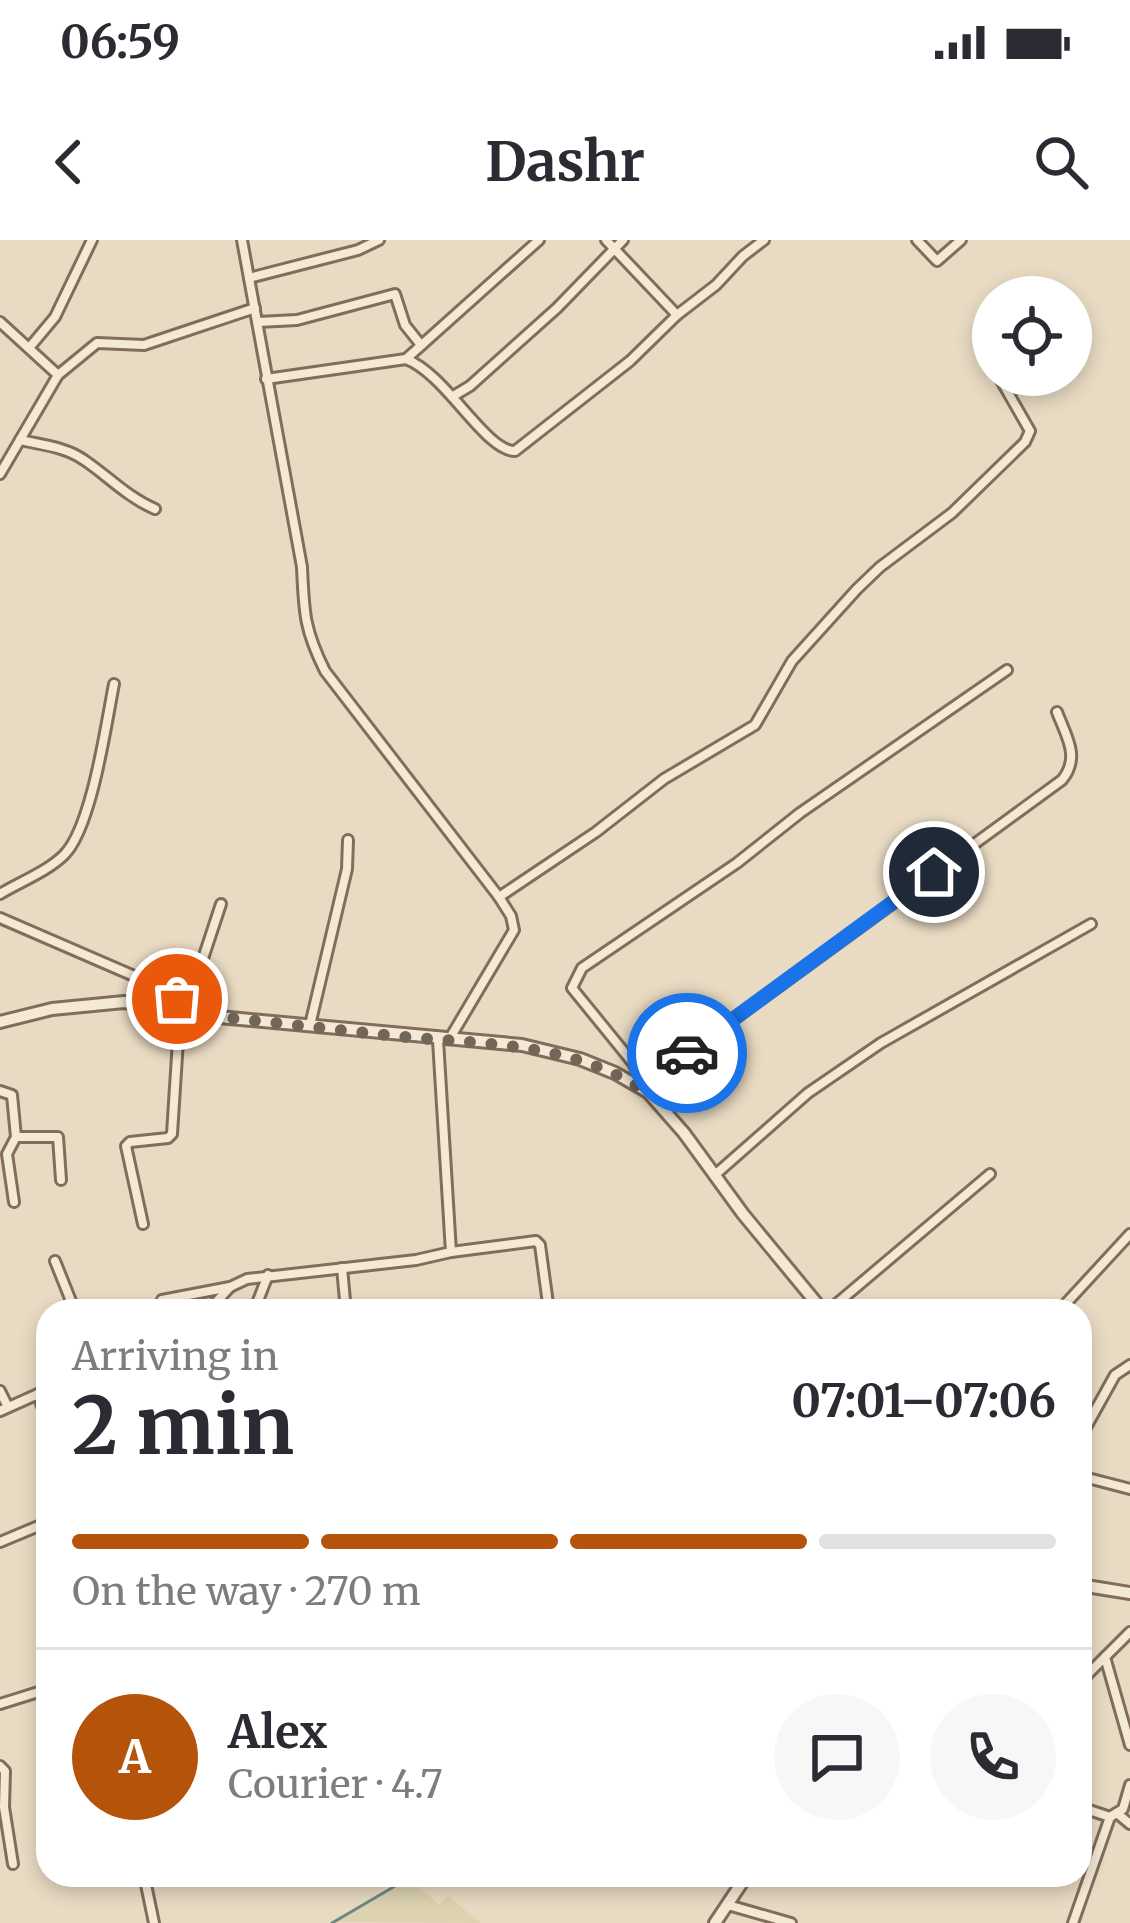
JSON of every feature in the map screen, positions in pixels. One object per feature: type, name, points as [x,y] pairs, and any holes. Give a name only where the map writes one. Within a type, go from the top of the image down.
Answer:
[{"type":"street","points":[[29,348],[56,317],[92,240]]},
{"type":"street","points":[[242,240],[302,567],[302,615],[310,642],[325,671],[499,897],[514,930],[444,1039],[452,1252]]},
{"type":"street","points":[[249,278],[379,240]]},
{"type":"street","points":[[406,359],[539,240]]},
{"type":"street","points":[[454,395],[557,308],[609,244],[623,240]]},
{"type":"street","points":[[266,379],[406,359],[424,367],[454,395],[491,442],[514,451],[630,361],[764,240]]},
{"type":"street","points":[[917,240],[937,261],[961,240]]},
{"type":"street","points":[[609,244],[677,315]]},
{"type":"street","points":[[258,322],[297,320],[394,294],[405,325],[421,345]]},
{"type":"street","points":[[0,474],[58,375],[99,342],[144,345],[255,308]]},
{"type":"street","points":[[0,322],[58,375]]},
{"type":"street","points":[[499,897],[664,779],[755,724],[792,661],[857,589],[952,513],[1025,442],[1030,431],[1010,396]]},
{"type":"street","points":[[20,440],[83,459],[155,509]]},
{"type":"street","points":[[816,1299],[646,1089],[633,1063],[572,988],[582,968],[1007,670]]},
{"type":"street","points":[[0,894],[62,857],[72,845],[91,791],[114,684]]},
{"type":"street","points":[[646,1089],[1062,780],[1073,764],[1057,712]]},
{"type":"street","points":[[310,1026],[346,869],[348,840]]},
{"type":"street","points":[[143,1224],[126,1147],[130,1142],[172,1134],[183,1010],[221,904]]},
{"type":"street","points":[[0,918],[170,992],[183,1010]]},
{"type":"street","points":[[716,1174],[808,1093],[881,1043],[1091,925]]},
{"type":"street","points":[[0,1022],[93,1003],[124,1002],[310,1026],[522,1045],[580,1059],[646,1089]]},
{"type":"street","points":[[0,1091],[12,1095],[16,1137],[7,1154],[14,1202]]},
{"type":"street","points":[[16,1137],[58,1137],[61,1180]]},
{"type":"street","points":[[840,1299],[990,1174]]},
{"type":"street","points":[[1070,1299],[1130,1234]]},
{"type":"street","points":[[169,1299],[227,1291],[268,1275],[416,1261],[536,1241],[541,1245],[548,1299]]},
{"type":"street","points":[[55,1261],[70,1299]]},
{"type":"street","points":[[342,1268],[345,1299]]},
{"type":"street","points":[[259,1299],[268,1275]]},
{"type":"street","points":[[219,1299],[227,1291]]},
{"type":"street","points":[[227,1291],[227,1299]]},
{"type":"street","points":[[1092,1416],[1115,1375],[1130,1364]]},
{"type":"street","points":[[0,1391],[4,1409],[36,1395]]},
{"type":"street","points":[[1092,1479],[1130,1489]]},
{"type":"street","points":[[0,1542],[36,1527]]},
{"type":"street","points":[[1092,1587],[1130,1592]]},
{"type":"street","points":[[1092,1670],[1130,1632]]},
{"type":"street","points":[[1105,1657],[1130,1745]]},
{"type":"street","points":[[0,1704],[36,1693]]},
{"type":"street","points":[[0,1766],[5,1772],[4,1807],[13,1864]]},
{"type":"street","points":[[1092,1872],[1130,1785]]},
{"type":"street","points":[[1092,1811],[1130,1824]]},
{"type":"street","points":[[146,1887],[154,1923]]},
{"type":"street","points":[[715,1923],[739,1887]]},
{"type":"street","points":[[1072,1923],[1086,1887]]},
{"type":"street","points":[[728,1904],[790,1923]]},
{"type":"shaded area","points":[[398,1887],[418,1887],[439,1904],[448,1896],[481,1923],[336,1922]]},
{"type":"waterway","points":[[332,1923],[394,1887]]},
{"type":"way so far","points":[[177,999],[180,1009],[219,1017],[522,1045],[580,1059],[648,1093],[644,1084],[687,1053]]},
{"type":"route","points":[[687,1053],[934,872]]}]
